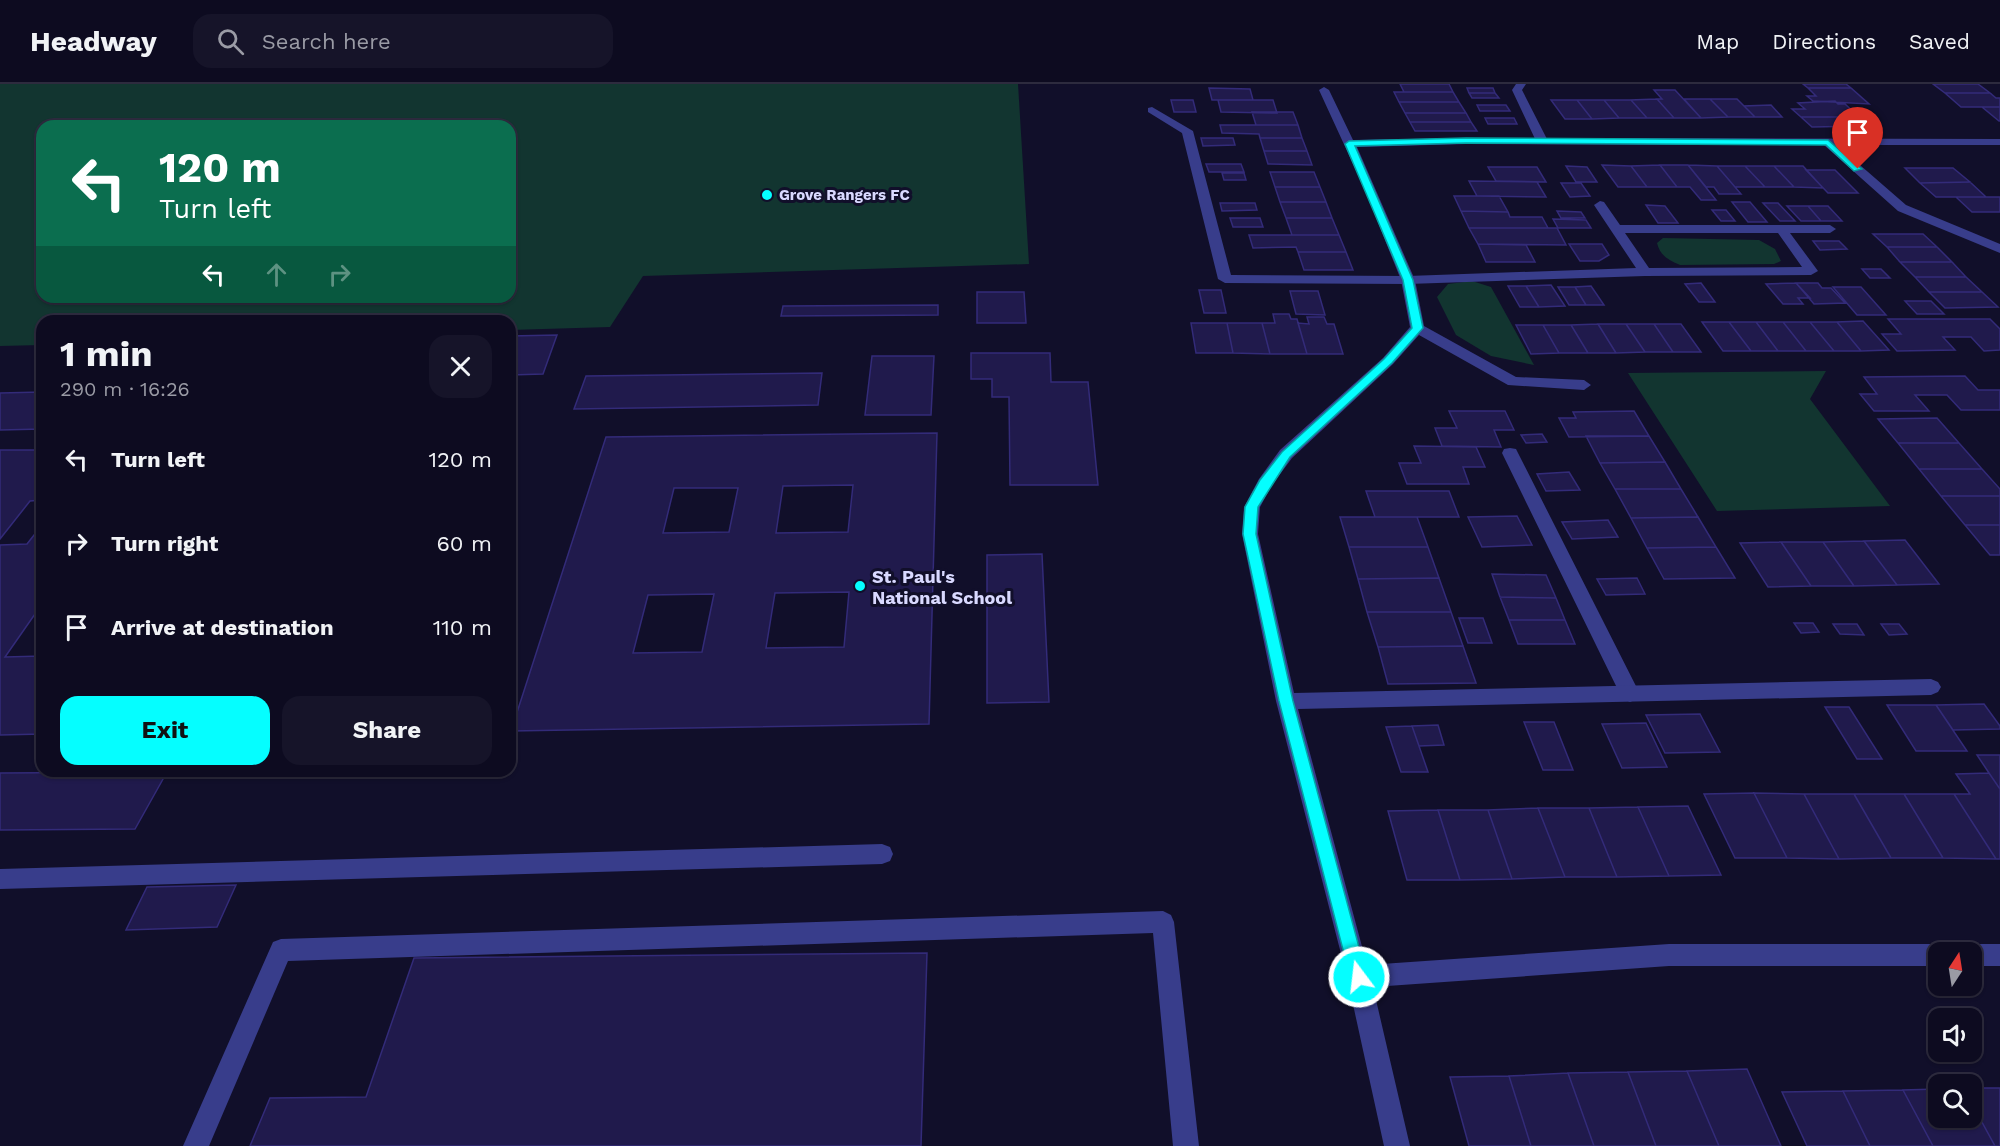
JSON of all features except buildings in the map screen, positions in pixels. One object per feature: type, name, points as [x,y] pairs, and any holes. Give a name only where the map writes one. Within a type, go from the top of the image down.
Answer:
[{"type":"street","points":[[1521,84],[1517,90],[1542,141]]},
{"type":"street","points":[[1324,90],[1408,280],[1417,328]]},
{"type":"street","points":[[1152,110],[1187,131],[1225,279],[1408,280],[1645,272],[1810,271],[1782,230]]},
{"type":"street","points":[[1349,144],[1542,141],[2000,142]]},
{"type":"street","points":[[1828,143],[1902,208],[2000,249]]},
{"type":"street","points":[[1600,205],[1645,272]]},
{"type":"street","points":[[1617,229],[1830,229]]},
{"type":"street","points":[[1417,328],[1513,382],[1584,385]]},
{"type":"street","points":[[1396,1146],[1359,977],[1286,701],[1250,534],[1252,507],[1265,483],[1286,454],[1388,361],[1417,328]]},
{"type":"street","points":[[1510,453],[1630,694]]},
{"type":"street","points":[[1286,701],[1931,687]]},
{"type":"street","points":[[0,879],[882,854]]},
{"type":"street","points":[[196,1146],[281,950],[1163,922],[1186,1146]]},
{"type":"street","points":[[1359,977],[1669,955],[1928,955]]},
{"type":"street","points":[[1982,955],[2000,955]]},
{"type":"green space","name":"Grove Rangers FC","points":[[0,84],[1018,84],[1029,264],[643,276],[610,327],[516,330],[516,315],[36,315],[36,345],[0,346]]},
{"type":"green space","points":[[1663,238],[1759,240],[1775,249],[1781,261],[1774,264],[1680,265],[1660,251],[1657,243]]},
{"type":"green space","points":[[1472,281],[1491,287],[1534,365],[1491,356],[1456,335],[1437,297],[1448,284]]},
{"type":"green space","points":[[1826,371],[1810,399],[1890,506],[1717,511],[1628,373]]},
{"type":"place","name":"Grove Rangers FC","points":[[767,195]]},
{"type":"place","name":"St. Paul's National School","points":[[860,586]]},
{"type":"route","points":[[1359,977],[1286,701],[1250,534],[1252,507],[1265,483],[1286,454],[1388,361],[1417,328],[1408,280],[1371,190],[1349,144],[1466,141],[1828,143],[1858,169]]}]
